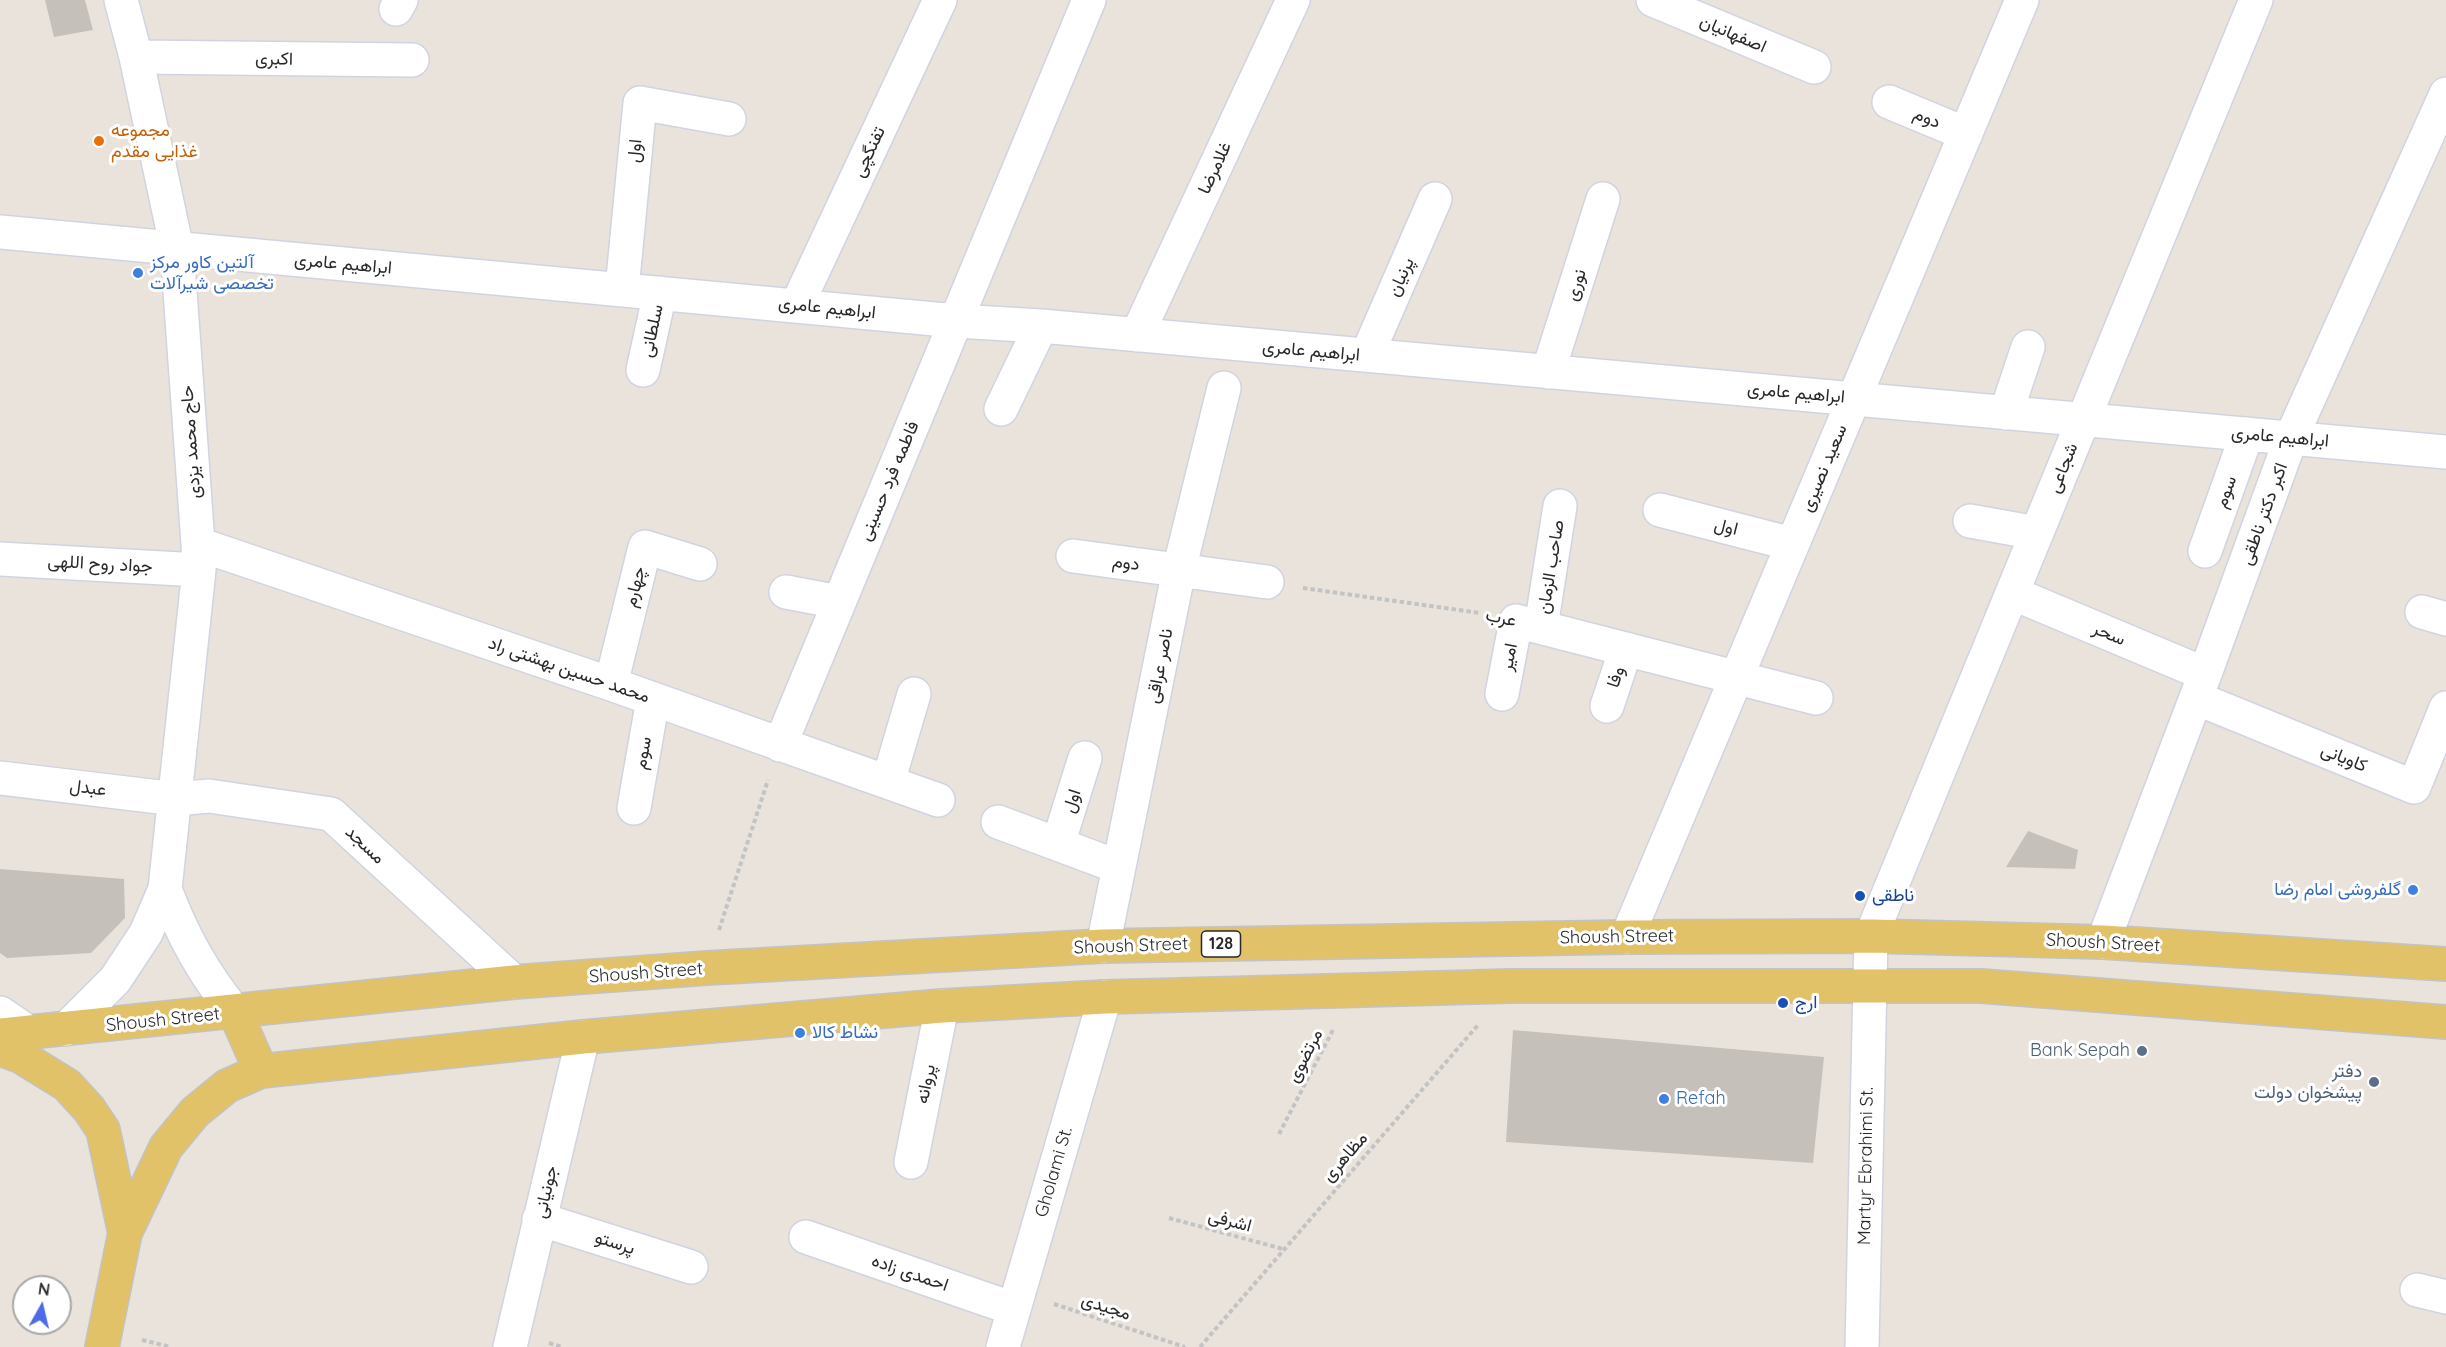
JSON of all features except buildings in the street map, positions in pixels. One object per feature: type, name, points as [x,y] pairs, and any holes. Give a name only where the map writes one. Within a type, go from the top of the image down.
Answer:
[{"type":"main road","name":"Shoush Street","points":[[14,1034],[514,982],[707,968],[1103,946],[1627,937],[1871,936],[2103,942],[2446,964]]},
{"type":"main road","points":[[102,1347],[125,1233],[166,1148],[195,1112],[227,1086],[261,1071],[583,1036],[942,1006],[1105,997],[1512,986],[1981,986],[2446,1022]]},
{"type":"main road","points":[[235,1012],[261,1071]]},
{"type":"main road","points":[[0,1049],[20,1056],[67,1085],[89,1109],[103,1130],[125,1233]]},
{"type":"street","name":"حاج محمد یزدی","points":[[66,1029],[115,980],[146,933],[165,889],[199,557],[177,249],[136,57],[120,0]]},
{"type":"street","name":"تفنگچی","points":[[797,305],[940,0]]},
{"type":"street","name":"فاطمه فرد حسینی","points":[[780,745],[1089,0]]},
{"type":"street","name":"غلامرضا","points":[[1137,335],[1293,0]]},
{"type":"street","name":"سعید نصیری","points":[[1627,937],[2022,0]]},
{"type":"street","name":"شجاعی","points":[[1871,936],[2256,0]]},
{"type":"street","name":"اصفهانیان","points":[[1656,1],[1814,68]]},
{"type":"street","name":"اکبری","points":[[136,57],[412,60]]},
{"type":"street","name":"اکبر دکتر ناطقی","points":[[2103,942],[2291,438],[2446,94]]},
{"type":"street","name":"دوم","points":[[1889,102],[1966,134]]},
{"type":"street","name":"اول","points":[[622,289],[640,103],[729,119]]},
{"type":"street","name":"پرنیان","points":[[1367,356],[1435,199]]},
{"type":"street","name":"نوری","points":[[1548,372],[1603,199]]},
{"type":"street","name":"ابراهیم عامری","points":[[0,232],[956,321],[1041,326],[2446,452]]},
{"type":"street","name":"سلطانی","points":[[643,370],[660,292]]},
{"type":"street","points":[[1001,410],[1041,326]]},
{"type":"street","points":[[2006,412],[2028,347]]},
{"type":"street","name":"ناصر عراقی","points":[[1103,946],[1179,570],[1224,388]]},
{"type":"street","name":"سوم","points":[[2205,551],[2247,434]]},
{"type":"street","name":"صاحب الزمان","points":[[1529,624],[1560,506]]},
{"type":"street","name":"اول","points":[[1660,510],[1792,544]]},
{"type":"street","points":[[1970,520],[2037,533]]},
{"type":"street","name":"چهارم","points":[[610,684],[645,547],[700,564]]},
{"type":"street","name":"دوم","points":[[1073,556],[1179,570]]},
{"type":"street","name":"جواد روح اللهی","points":[[0,559],[199,557]]},
{"type":"street","name":"محمد حسین بهشتی راد","points":[[199,557],[610,684],[938,800]]},
{"type":"street","points":[[1179,570],[1267,582]]},
{"type":"street","points":[[786,592],[839,602]]},
{"type":"street","name":"سحر","points":[[2012,593],[2200,686]]},
{"type":"street","name":"عرب","points":[[1529,624],[1816,698]]},
{"type":"street","name":"امیر","points":[[1503,694],[1529,624]]},
{"type":"street","name":"وفا","points":[[1607,706],[1626,649]]},
{"type":"street","name":"کاویانی","points":[[2200,686],[2414,787],[2446,708]]},
{"type":"street","points":[[888,782],[914,694]]},
{"type":"street","name":"سوم","points":[[634,808],[653,699]]},
{"type":"street","name":"اول","points":[[1058,844],[1085,758]]},
{"type":"street","name":"عبدل","points":[[0,778],[176,799]]},
{"type":"street","name":"مسجد","points":[[176,799],[209,796],[331,814],[514,982]]},
{"type":"street","points":[[998,822],[1119,867]]},
{"type":"street","name":"حاج محمد یزدی","points":[[165,889],[174,914],[204,971],[235,1012]]},
{"type":"street","name":"Martyr Ebrahimi St.","points":[[1862,1347],[1871,936]]},
{"type":"street","name":"Gholami St.","points":[[1003,1347],[1105,997]]},
{"type":"street","name":"پروانه","points":[[911,1162],[942,1006]]},
{"type":"street","points":[[0,1012],[14,1034]]},
{"type":"street","name":"جونیانی","points":[[510,1347],[583,1036]]},
{"type":"street","name":"پرستو","points":[[539,1219],[691,1267]]},
{"type":"street","name":"احمدی زاده","points":[[806,1237],[1016,1300]]},
{"type":"path","name":"عرب","points":[[1267,582],[1496,616],[1529,624]]},
{"type":"path","points":[[707,968],[780,745]]},
{"type":"path","name":"مظاهری","points":[[1200,1347],[1512,986]]},
{"type":"path","name":"مرتضوی","points":[[1280,1134],[1354,990]]},
{"type":"path","name":"اشرفی","points":[[1169,1218],[1283,1249]]},
{"type":"path","name":"مجیدی","points":[[1016,1300],[1185,1347]]},
{"type":"place","name":"مجموعه غذایی مقدم","points":[[99,141]]},
{"type":"place","name":"آلتین کاور مرکز تخصصی شیرآلات","points":[[138,273]]},
{"type":"place","name":"گلفروشی امام رضا","points":[[2413,890]]},
{"type":"place","name":"ناطقی","points":[[1860,896]]},
{"type":"place","name":"ارج","points":[[1783,1003]]},
{"type":"place","name":"نشاط کالا","points":[[800,1033]]},
{"type":"place","name":"Bank Sepah","points":[[2142,1051]]},
{"type":"place","name":"دفتر پیشخوان دولت","points":[[2374,1082]]},
{"type":"place","name":"Refah","points":[[1664,1099]]}]
